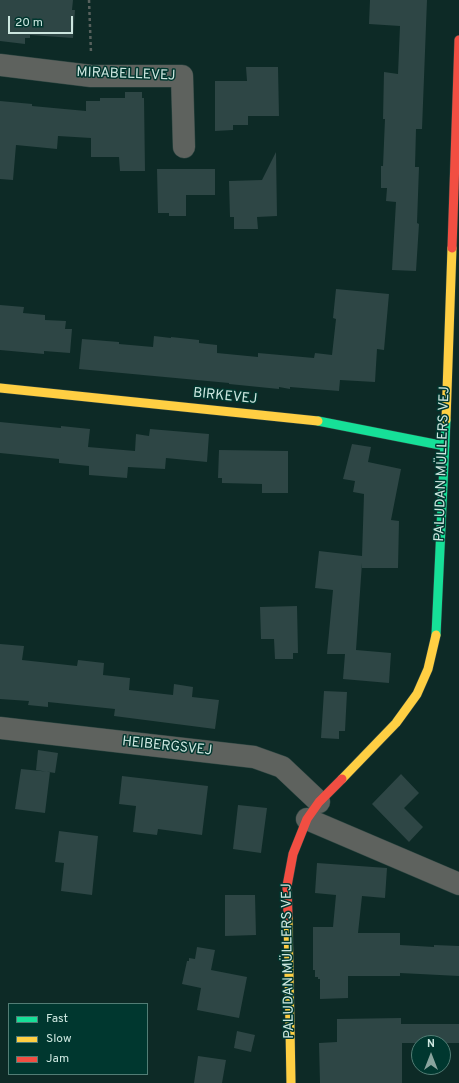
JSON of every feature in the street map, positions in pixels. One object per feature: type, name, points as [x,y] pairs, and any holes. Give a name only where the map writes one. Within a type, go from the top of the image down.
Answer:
[{"type":"street","name":"PALUDAN MÜLLERS VEJ","points":[[291,1083],[287,886],[293,854],[313,810],[396,723],[416,694],[428,669],[436,640],[445,446],[459,40]]},
{"type":"street","name":"MIRABELLEVEJ","points":[[0,66],[91,76],[182,76],[184,147]]},
{"type":"street","name":"BIRKEVEJ","points":[[0,388],[310,420],[445,446]]},
{"type":"street","name":"HEIBERGSVEJ","points":[[0,728],[254,757],[282,767],[313,810]]},
{"type":"street","points":[[313,810],[459,884]]},
{"type":"path","points":[[89,0],[91,76]]},
{"type":"building","points":[[0,0],[73,0],[72,10],[75,10],[73,38],[30,35],[30,38],[25,38],[25,44],[0,41]]},
{"type":"building","points":[[370,0],[427,0],[422,129],[416,129],[415,167],[419,167],[417,223],[419,224],[416,271],[392,270],[396,202],[386,201],[387,188],[381,188],[381,166],[383,166],[385,119],[383,119],[384,72],[398,74],[400,26],[369,24]]},
{"type":"building","points":[[246,67],[278,67],[279,116],[248,116],[248,125],[233,125],[233,130],[215,131],[215,81],[247,81]]},
{"type":"building","points":[[125,92],[142,92],[142,98],[144,98],[145,171],[120,171],[119,157],[91,157],[91,138],[58,136],[57,149],[16,145],[13,180],[0,179],[0,101],[32,104],[32,106],[86,111],[86,101],[100,101],[100,98],[125,98]]},
{"type":"building","points":[[276,152],[277,216],[257,217],[258,229],[234,229],[234,217],[230,217],[229,181],[262,180]]},
{"type":"building","points":[[157,169],[215,169],[215,195],[186,195],[186,216],[169,216],[169,213],[158,213]]},
{"type":"building","points":[[336,289],[389,294],[384,350],[377,349],[375,382],[340,380],[339,391],[290,387],[290,389],[279,387],[279,389],[79,369],[82,339],[153,347],[154,336],[171,337],[199,340],[199,343],[217,345],[217,353],[258,357],[258,353],[314,358],[315,353],[332,355],[336,319],[333,318]]},
{"type":"building","points":[[0,305],[24,307],[23,313],[45,315],[45,320],[66,321],[65,329],[72,329],[70,353],[44,351],[44,354],[0,350]]},
{"type":"building","points":[[0,422],[61,428],[61,426],[90,429],[88,447],[135,451],[136,434],[149,436],[150,429],[209,434],[207,462],[166,458],[165,469],[128,467],[127,478],[89,475],[89,466],[59,463],[59,459],[0,453]]},
{"type":"building","points":[[352,444],[371,447],[368,462],[401,469],[391,520],[399,521],[398,568],[362,568],[362,563],[356,650],[391,653],[389,683],[343,679],[345,654],[327,654],[333,590],[315,588],[319,551],[362,556],[364,494],[353,492],[355,481],[343,479]]},
{"type":"building","points":[[219,450],[288,451],[288,493],[262,493],[262,484],[222,483],[222,478],[218,478]]},
{"type":"building","points":[[297,606],[298,653],[293,653],[293,659],[275,659],[274,639],[261,639],[260,607]]},
{"type":"building","points":[[0,644],[24,646],[22,660],[77,666],[78,660],[104,663],[103,675],[130,678],[129,690],[173,695],[174,684],[193,687],[192,697],[219,700],[215,729],[114,716],[115,709],[48,702],[48,707],[28,705],[29,701],[0,699]]},
{"type":"building","points":[[324,691],[347,692],[345,731],[339,731],[339,739],[321,738]]},
{"type":"building","points":[[38,750],[58,753],[55,773],[36,770]]},
{"type":"building","points":[[21,769],[50,772],[45,813],[15,809]]},
{"type":"building","points":[[401,774],[419,793],[404,808],[423,827],[409,842],[372,804]]},
{"type":"building","points":[[122,776],[208,786],[202,835],[158,829],[157,835],[133,832],[136,806],[119,804]]},
{"type":"building","points":[[238,805],[267,808],[261,853],[233,849]]},
{"type":"building","points":[[59,831],[98,836],[92,895],[61,891],[64,863],[55,862]]},
{"type":"building","points":[[317,863],[387,868],[385,898],[362,896],[358,933],[400,933],[400,945],[434,947],[434,945],[459,946],[459,976],[400,973],[400,976],[348,976],[348,998],[320,999],[320,979],[315,977],[315,970],[313,970],[313,927],[333,927],[336,895],[315,893]]},
{"type":"building","points":[[225,895],[255,895],[256,935],[225,936]]},
{"type":"building","points":[[197,947],[215,950],[211,970],[247,977],[239,1018],[197,1010],[201,988],[182,984],[187,961],[189,961],[189,958],[195,959]]},
{"type":"building","points":[[401,1018],[401,1024],[459,1024],[459,1043],[451,1043],[451,1035],[411,1035],[411,1043],[402,1043],[402,1083],[320,1083],[319,1043],[337,1042],[337,1019]]},
{"type":"building","points":[[237,1031],[255,1035],[251,1052],[234,1048]]},
{"type":"building","points":[[198,1056],[226,1060],[222,1083],[194,1083]]},
{"type":"traffic: fast","points":[[436,635],[446,420]]},
{"type":"traffic: fast","points":[[318,421],[445,446]]},
{"type":"traffic: slow","points":[[446,420],[452,248]]},
{"type":"traffic: slow","points":[[0,388],[318,421]]},
{"type":"traffic: slow","points":[[342,779],[396,723],[417,694],[428,669],[436,635]]},
{"type":"traffic: slow","points":[[288,917],[291,1083]]},
{"type":"traffic: jam","points":[[452,248],[459,40]]},
{"type":"traffic: jam","points":[[288,917],[287,886],[293,854],[307,819],[319,802],[342,779]]}]
